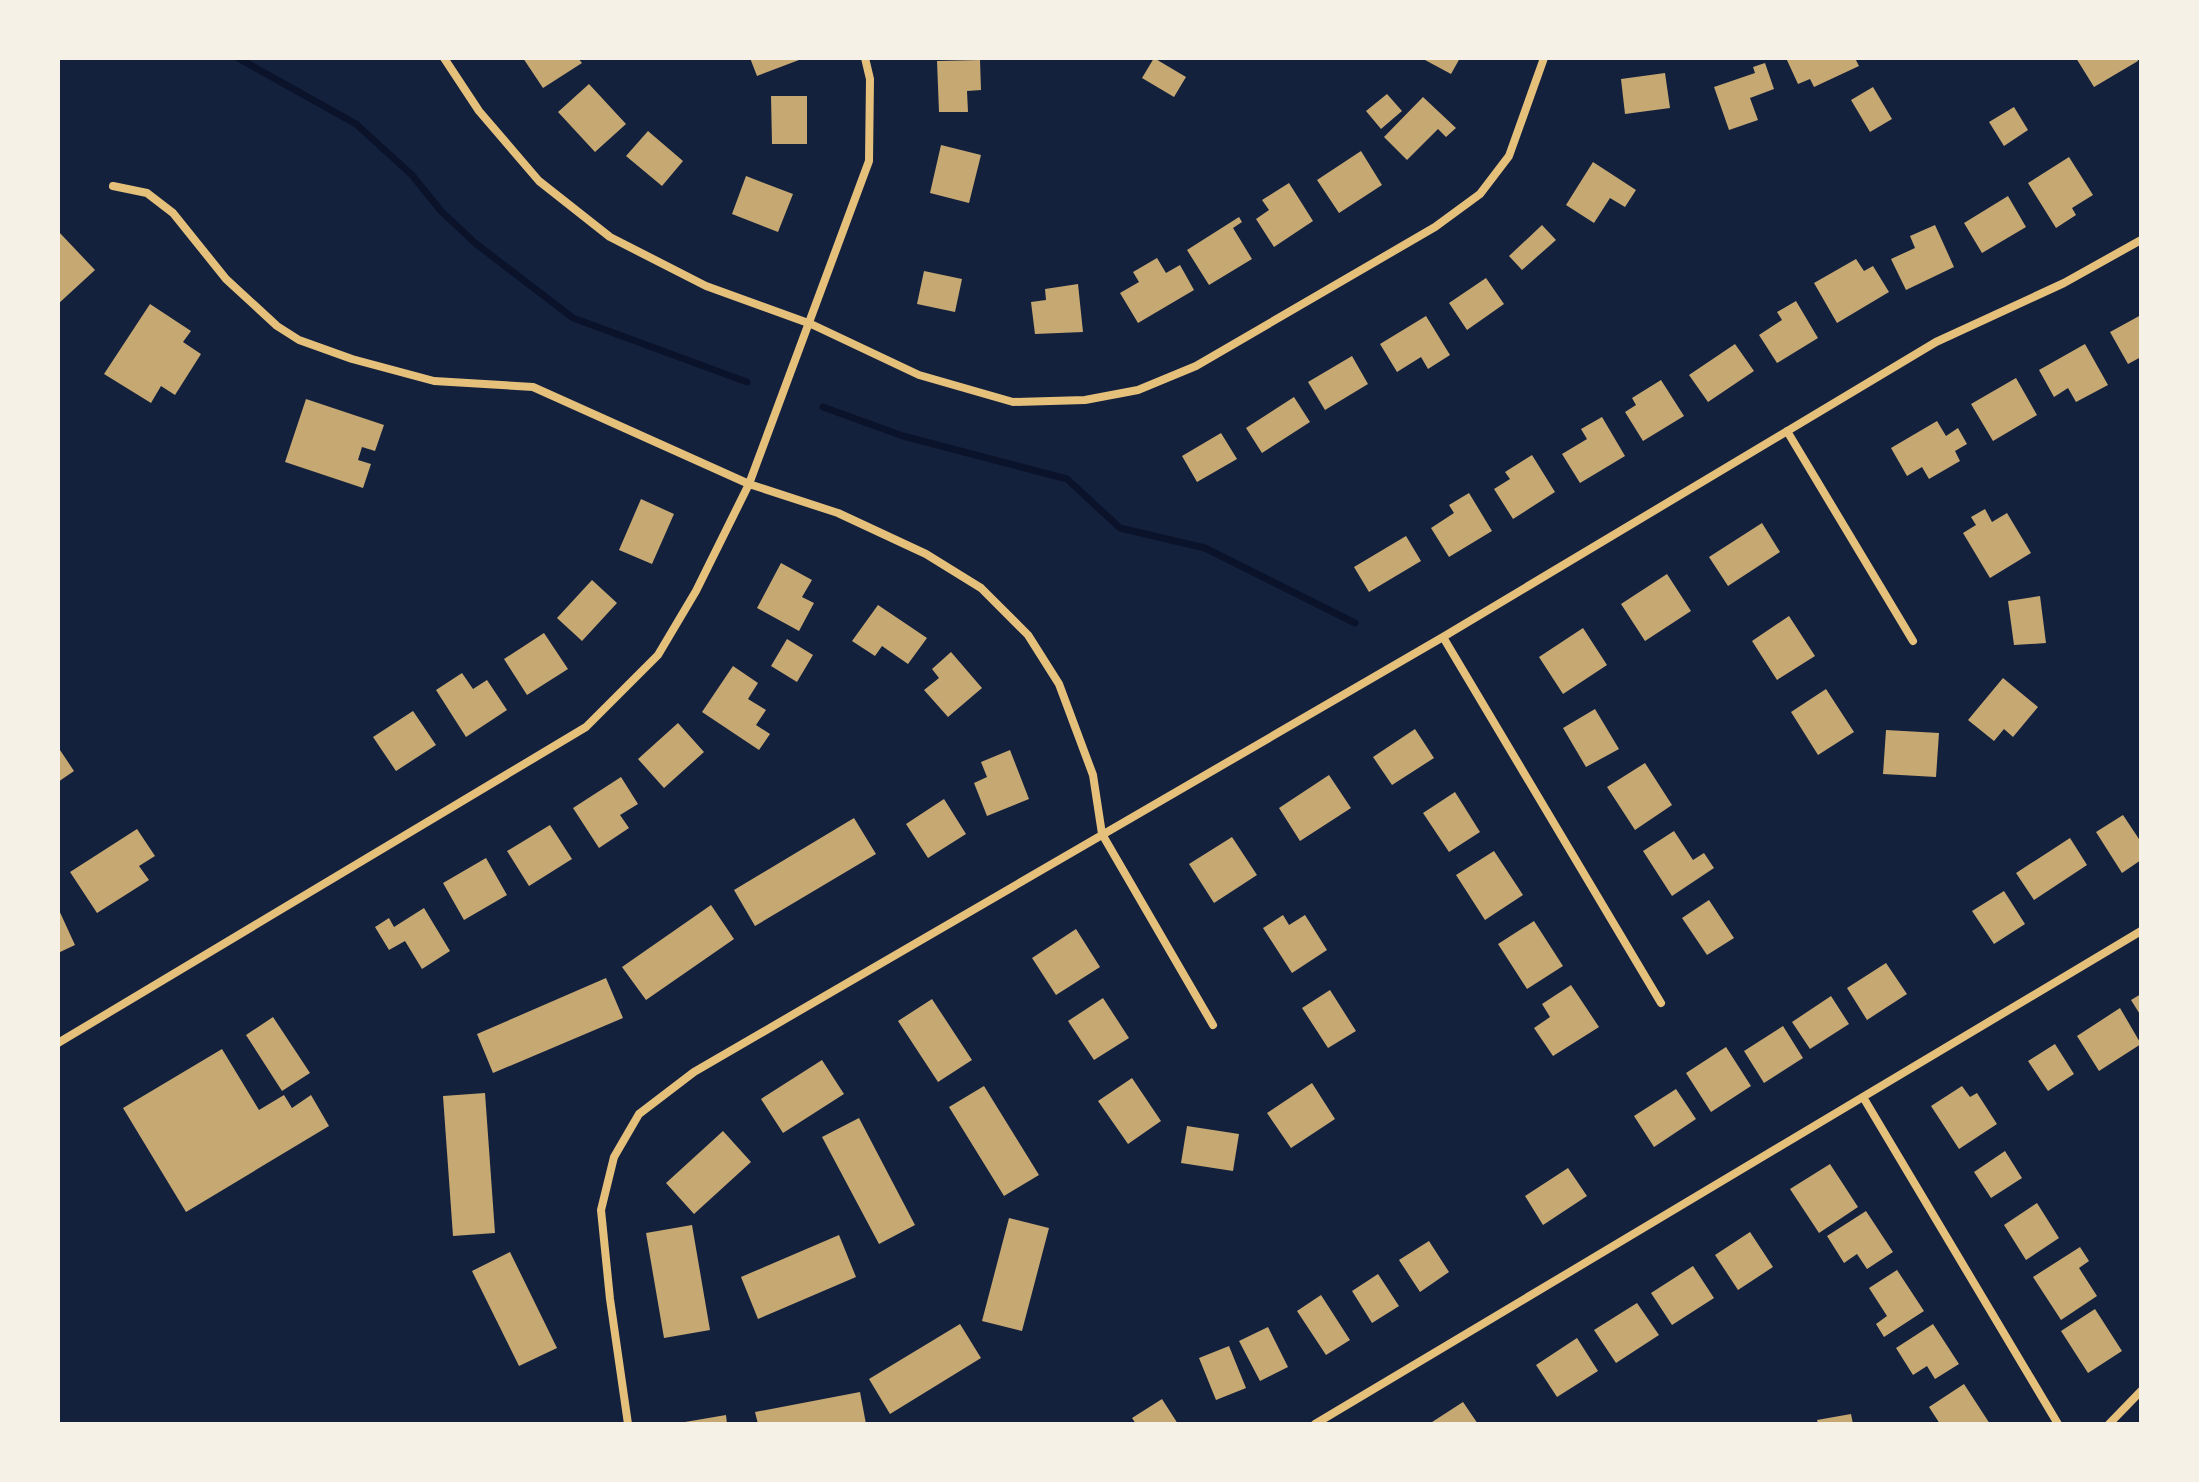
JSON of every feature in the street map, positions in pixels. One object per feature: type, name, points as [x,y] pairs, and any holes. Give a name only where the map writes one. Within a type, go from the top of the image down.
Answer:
[{"type":"street","points":[[444,58],[479,111],[539,181],[610,237],[706,286],[811,324],[919,375],[1013,402],[1085,400],[1138,390],[1196,366],[1435,227],[1480,194],[1509,156],[1544,58]]},
{"type":"street","points":[[58,1043],[586,727],[658,655],[696,591],[749,484],[869,161],[870,79],[865,58]]},
{"type":"street","points":[[113,186],[147,193],[173,213],[226,279],[277,326],[299,340],[352,359],[434,381],[533,387],[749,484],[838,513],[926,554],[981,588],[1028,635],[1059,684],[1093,775],[1102,834],[1213,1025]]},
{"type":"street","points":[[628,1424],[601,1210],[614,1157],[639,1114],[694,1072],[1443,637],[1936,342],[2064,283],[2141,240]]},
{"type":"street","points":[[1787,431],[1913,641]]},
{"type":"street","points":[[1443,637],[1661,1003]]},
{"type":"street","points":[[1315,1424],[2141,931]]},
{"type":"street","points":[[1863,1097],[2058,1424]]},
{"type":"street","points":[[2109,1424],[2141,1391]]},
{"type":"building","points":[[523,58],[578,58],[582,63],[543,88]]},
{"type":"building","points":[[750,58],[798,58],[799,60],[757,76]]},
{"type":"building","points":[[1154,58],[1186,77],[1174,97],[1142,78]]},
{"type":"building","points":[[1426,58],[1460,58],[1451,74]]},
{"type":"building","points":[[1786,58],[1855,58],[1859,66],[1814,87],[1810,79],[1798,84]]},
{"type":"building","points":[[2076,58],[2137,58],[2138,61],[2094,87]]},
{"type":"building","points":[[980,60],[981,90],[967,91],[968,112],[939,112],[937,61]]},
{"type":"building","points":[[1765,63],[1774,89],[1750,98],[1758,120],[1729,130],[1714,87],[1755,73],[1753,67]]},
{"type":"building","points":[[1665,73],[1670,108],[1625,114],[1621,79]]},
{"type":"building","points":[[589,84],[626,124],[595,152],[558,112]]},
{"type":"building","points":[[1873,87],[1892,119],[1870,132],[1851,100]]},
{"type":"building","points":[[1387,94],[1402,111],[1381,129],[1366,111]]},
{"type":"building","points":[[771,96],[807,96],[807,144],[772,144]]},
{"type":"building","points":[[1423,97],[1456,128],[1446,137],[1438,129],[1407,160],[1384,137]]},
{"type":"building","points":[[2014,107],[2028,130],[2004,146],[1989,122]]},
{"type":"building","points":[[648,131],[683,161],[662,186],[626,156]]},
{"type":"building","points":[[941,145],[981,155],[969,203],[930,193]]},
{"type":"building","points":[[1361,151],[1382,185],[1339,213],[1317,180]]},
{"type":"building","points":[[2069,157],[2093,195],[2072,208],[2076,215],[2056,228],[2028,183]]},
{"type":"building","points":[[1593,162],[1636,190],[1625,207],[1610,198],[1594,223],[1566,205]]},
{"type":"building","points":[[746,176],[793,194],[778,232],[732,214]]},
{"type":"building","points":[[1289,183],[1313,221],[1274,247],[1256,219],[1269,210],[1262,200]]},
{"type":"building","points":[[2008,196],[2026,227],[1982,253],[1964,223]]},
{"type":"building","points":[[1239,217],[1242,222],[1233,228],[1252,259],[1209,285],[1187,250]]},
{"type":"building","points":[[1542,225],[1556,240],[1522,270],[1509,256]]},
{"type":"building","points":[[1935,225],[1954,267],[1906,290],[1891,259],[1915,248],[1910,236]]},
{"type":"building","points":[[58,231],[95,270],[58,304]]},
{"type":"building","points":[[1157,258],[1166,273],[1180,265],[1194,290],[1138,323],[1120,293],[1139,282],[1133,272]]},
{"type":"building","points":[[1856,259],[1864,271],[1873,266],[1889,292],[1837,323],[1814,283]]},
{"type":"building","points":[[924,271],[962,279],[955,312],[917,304]]},
{"type":"building","points":[[1486,278],[1504,304],[1467,330],[1449,303]]},
{"type":"building","points":[[1078,284],[1083,332],[1035,334],[1031,302],[1046,300],[1045,289]]},
{"type":"building","points":[[1796,301],[1818,338],[1777,363],[1759,335],[1782,320],[1777,312]]},
{"type":"building","points":[[150,304],[191,331],[183,342],[201,354],[175,395],[161,386],[151,403],[104,374]]},
{"type":"building","points":[[2141,315],[2141,357],[2128,364],[2110,332]]},
{"type":"building","points":[[1426,316],[1450,355],[1428,369],[1421,357],[1397,372],[1380,344]]},
{"type":"building","points":[[1735,344],[1754,371],[1708,402],[1689,375]]},
{"type":"building","points":[[2085,344],[2108,385],[2076,402],[2068,388],[2054,397],[2039,370]]},
{"type":"building","points":[[1352,356],[1368,384],[1325,410],[1308,382]]},
{"type":"building","points":[[2016,378],[2037,415],[1993,441],[1971,404]]},
{"type":"building","points":[[1661,380],[1684,416],[1643,441],[1625,412],[1636,405],[1632,398]]},
{"type":"building","points":[[1294,397],[1310,422],[1262,453],[1246,428]]},
{"type":"building","points":[[306,399],[384,425],[375,451],[362,447],[358,460],[371,464],[363,488],[285,462]]},
{"type":"building","points":[[1602,417],[1625,456],[1580,483],[1562,454],[1587,439],[1581,429]]},
{"type":"building","points":[[1937,421],[1946,436],[1958,428],[1967,444],[1955,451],[1960,461],[1929,479],[1922,467],[1907,476],[1891,448]]},
{"type":"building","points":[[1221,433],[1237,459],[1197,482],[1182,456]]},
{"type":"building","points":[[1532,455],[1555,492],[1513,519],[1494,489],[1510,479],[1505,472]]},
{"type":"building","points":[[1469,493],[1492,531],[1449,557],[1431,528],[1454,513],[1449,505]]},
{"type":"building","points":[[641,499],[674,514],[652,564],[619,550]]},
{"type":"building","points":[[1985,509],[1992,522],[2007,513],[2031,553],[1990,578],[1963,533],[1976,525],[1971,517]]},
{"type":"building","points":[[1762,523],[1780,552],[1728,586],[1709,557]]},
{"type":"building","points":[[1406,536],[1421,561],[1369,592],[1354,567]]},
{"type":"building","points":[[781,563],[812,580],[802,597],[814,603],[799,631],[757,608]]},
{"type":"building","points":[[1667,574],[1691,611],[1645,641],[1621,604]]},
{"type":"building","points":[[592,580],[617,603],[582,641],[557,618]]},
{"type":"building","points":[[2040,596],[2046,643],[2014,645],[2008,601]]},
{"type":"building","points":[[878,605],[927,638],[908,664],[882,646],[875,656],[852,641]]},
{"type":"building","points":[[1789,616],[1815,656],[1777,680],[1752,641]]},
{"type":"building","points":[[1583,628],[1607,665],[1563,694],[1539,657]]},
{"type":"building","points":[[544,633],[568,669],[527,695],[504,659]]},
{"type":"building","points":[[787,639],[813,655],[797,682],[771,666]]},
{"type":"building","points":[[951,652],[982,688],[948,717],[924,690],[939,678],[932,669]]},
{"type":"building","points":[[733,666],[758,683],[748,699],[766,710],[756,725],[770,734],[759,750],[702,712]]},
{"type":"building","points":[[462,673],[473,689],[487,680],[507,710],[466,737],[436,690]]},
{"type":"building","points":[[2003,678],[2038,707],[2013,737],[2004,729],[1994,741],[1968,720]]},
{"type":"building","points":[[1826,689],[1854,732],[1818,755],[1791,712]]},
{"type":"building","points":[[1595,709],[1619,749],[1586,767],[1563,728]]},
{"type":"building","points":[[413,711],[436,745],[396,771],[373,737]]},
{"type":"building","points":[[678,723],[704,752],[664,788],[638,759]]},
{"type":"building","points":[[1415,729],[1434,758],[1392,785],[1373,757]]},
{"type":"building","points":[[1886,730],[1939,733],[1936,777],[1883,774]]},
{"type":"building","points":[[58,747],[74,771],[58,782]]},
{"type":"building","points":[[1010,750],[1029,799],[987,816],[974,783],[987,777],[981,762]]},
{"type":"building","points":[[1645,763],[1672,805],[1635,830],[1607,787]]},
{"type":"building","points":[[1329,775],[1351,808],[1300,841],[1279,808]]},
{"type":"building","points":[[621,777],[638,804],[620,815],[629,828],[599,848],[573,808]]},
{"type":"building","points":[[1455,792],[1480,832],[1449,852],[1423,813]]},
{"type":"building","points":[[944,799],[966,834],[928,858],[906,824]]},
{"type":"building","points":[[2123,815],[2141,842],[2141,860],[2122,873],[2096,832]]},
{"type":"building","points":[[854,818],[876,854],[755,926],[734,890]]},
{"type":"building","points":[[550,825],[572,859],[529,886],[507,851]]},
{"type":"building","points":[[137,829],[155,856],[139,866],[149,880],[97,913],[70,872]]},
{"type":"building","points":[[1674,831],[1693,860],[1704,853],[1714,868],[1672,896],[1643,851]]},
{"type":"building","points":[[1232,837],[1257,875],[1214,903],[1189,864]]},
{"type":"building","points":[[2070,838],[2087,865],[2034,900],[2016,873]]},
{"type":"building","points":[[1494,851],[1523,895],[1485,920],[1456,875]]},
{"type":"building","points":[[486,858],[507,895],[464,920],[443,883]]},
{"type":"building","points":[[2004,891],[2025,924],[1994,944],[1972,911]]},
{"type":"building","points":[[1709,900],[1734,938],[1707,955],[1682,918]]},
{"type":"building","points":[[711,905],[734,939],[646,1000],[622,967]]},
{"type":"building","points":[[58,908],[75,945],[58,953]]},
{"type":"building","points":[[424,908],[450,951],[422,969],[405,941],[389,950],[375,927],[389,918],[394,927]]},
{"type":"building","points":[[1283,915],[1289,925],[1305,915],[1327,950],[1292,973],[1263,928]]},
{"type":"building","points":[[1534,921],[1563,966],[1527,989],[1498,944]]},
{"type":"building","points":[[1076,929],[1100,967],[1056,995],[1032,958]]},
{"type":"building","points":[[1886,963],[1907,994],[1867,1020],[1847,988]]},
{"type":"building","points":[[606,978],[623,1018],[493,1073],[477,1034]]},
{"type":"building","points":[[1571,985],[1599,1027],[1553,1056],[1534,1028],[1550,1017],[1542,1004]]},
{"type":"building","points":[[1330,990],[1356,1031],[1328,1048],[1302,1008]]},
{"type":"building","points":[[2141,994],[2141,1016],[2131,1000]]},
{"type":"building","points":[[1831,996],[1849,1024],[1810,1049],[1792,1022]]},
{"type":"building","points":[[1103,998],[1129,1038],[1094,1060],[1068,1021]]},
{"type":"building","points":[[932,999],[972,1060],[938,1082],[898,1021]]},
{"type":"building","points":[[2120,1008],[2141,1044],[2099,1071],[2077,1036]]},
{"type":"building","points":[[273,1017],[310,1073],[282,1091],[246,1035]]},
{"type":"building","points":[[1783,1026],[1803,1058],[1764,1083],[1744,1051]]},
{"type":"building","points":[[2055,1044],[2074,1074],[2048,1091],[2028,1061]]},
{"type":"building","points":[[1726,1047],[1751,1086],[1711,1112],[1686,1073]]},
{"type":"building","points":[[222,1049],[259,1110],[284,1095],[292,1108],[311,1095],[329,1126],[186,1212],[123,1108]]},
{"type":"building","points":[[822,1060],[844,1094],[783,1133],[761,1099]]},
{"type":"building","points":[[1132,1078],[1161,1121],[1128,1144],[1098,1101]]},
{"type":"building","points":[[1312,1083],[1335,1119],[1291,1148],[1267,1113]]},
{"type":"building","points":[[984,1086],[1039,1175],[1004,1196],[949,1107]]},
{"type":"building","points":[[1962,1086],[1970,1097],[1977,1093],[1997,1124],[1959,1149],[1931,1106]]},
{"type":"building","points":[[1676,1089],[1696,1119],[1654,1147],[1634,1116]]},
{"type":"building","points":[[485,1093],[495,1233],[453,1236],[443,1096]]},
{"type":"building","points":[[859,1118],[915,1225],[879,1244],[822,1137]]},
{"type":"building","points":[[1187,1126],[1239,1134],[1233,1171],[1181,1163]]},
{"type":"building","points":[[723,1131],[751,1162],[694,1214],[666,1183]]},
{"type":"building","points":[[2005,1151],[2022,1178],[1991,1198],[1974,1172]]},
{"type":"building","points":[[1830,1164],[1858,1207],[1819,1233],[1790,1189]]},
{"type":"building","points":[[1568,1168],[1587,1196],[1543,1225],[1525,1196]]},
{"type":"building","points":[[2037,1203],[2059,1238],[2026,1260],[2004,1225]]},
{"type":"building","points":[[1866,1211],[1893,1252],[1867,1269],[1857,1254],[1844,1263],[1827,1236]]},
{"type":"building","points":[[1009,1218],[1049,1228],[1022,1331],[982,1321]]},
{"type":"building","points":[[692,1225],[710,1330],[664,1338],[646,1233]]},
{"type":"building","points":[[1750,1232],[1773,1267],[1738,1290],[1715,1255]]},
{"type":"building","points":[[839,1235],[856,1277],[758,1319],[741,1277]]},
{"type":"building","points":[[1429,1241],[1449,1272],[1420,1292],[1399,1260]]},
{"type":"building","points":[[2080,1247],[2089,1261],[2079,1268],[2097,1296],[2061,1320],[2033,1277]]},
{"type":"building","points":[[510,1252],[557,1348],[519,1366],[472,1271]]},
{"type":"building","points":[[1693,1266],[1714,1298],[1672,1325],[1651,1293]]},
{"type":"building","points":[[1897,1270],[1924,1311],[1884,1337],[1876,1324],[1887,1316],[1869,1288]]},
{"type":"building","points":[[1378,1274],[1399,1306],[1372,1323],[1352,1291]]},
{"type":"building","points":[[1321,1295],[1350,1340],[1326,1355],[1297,1311]]},
{"type":"building","points":[[1637,1303],[1659,1335],[1616,1363],[1594,1330]]},
{"type":"building","points":[[2095,1309],[2122,1351],[2088,1373],[2061,1331]]},
{"type":"building","points":[[960,1324],[981,1358],[890,1414],[869,1379]]},
{"type":"building","points":[[1933,1324],[1959,1364],[1935,1379],[1927,1366],[1913,1375],[1896,1348]]},
{"type":"building","points":[[1268,1327],[1288,1367],[1260,1381],[1239,1341]]},
{"type":"building","points":[[1577,1338],[1598,1371],[1557,1397],[1536,1365]]},
{"type":"building","points":[[1229,1346],[1246,1388],[1216,1400],[1199,1358]]},
{"type":"building","points":[[1964,1384],[1990,1424],[1940,1424],[1929,1407]]},
{"type":"building","points":[[860,1392],[866,1424],[758,1424],[755,1412]]},
{"type":"building","points":[[1162,1399],[1178,1424],[1136,1424],[1132,1418]]},
{"type":"building","points":[[1463,1402],[1478,1424],[1429,1424]]},
{"type":"building","points":[[1851,1414],[1853,1424],[1818,1424],[1817,1420]]},
{"type":"building","points":[[726,1415],[727,1424],[685,1424],[685,1422]]},
{"type":"waterway","points":[[238,58],[356,124],[412,175],[441,211],[475,243],[573,318],[747,382]]},
{"type":"waterway","points":[[823,407],[903,436],[1067,479],[1120,528],[1205,548],[1355,623]]}]
